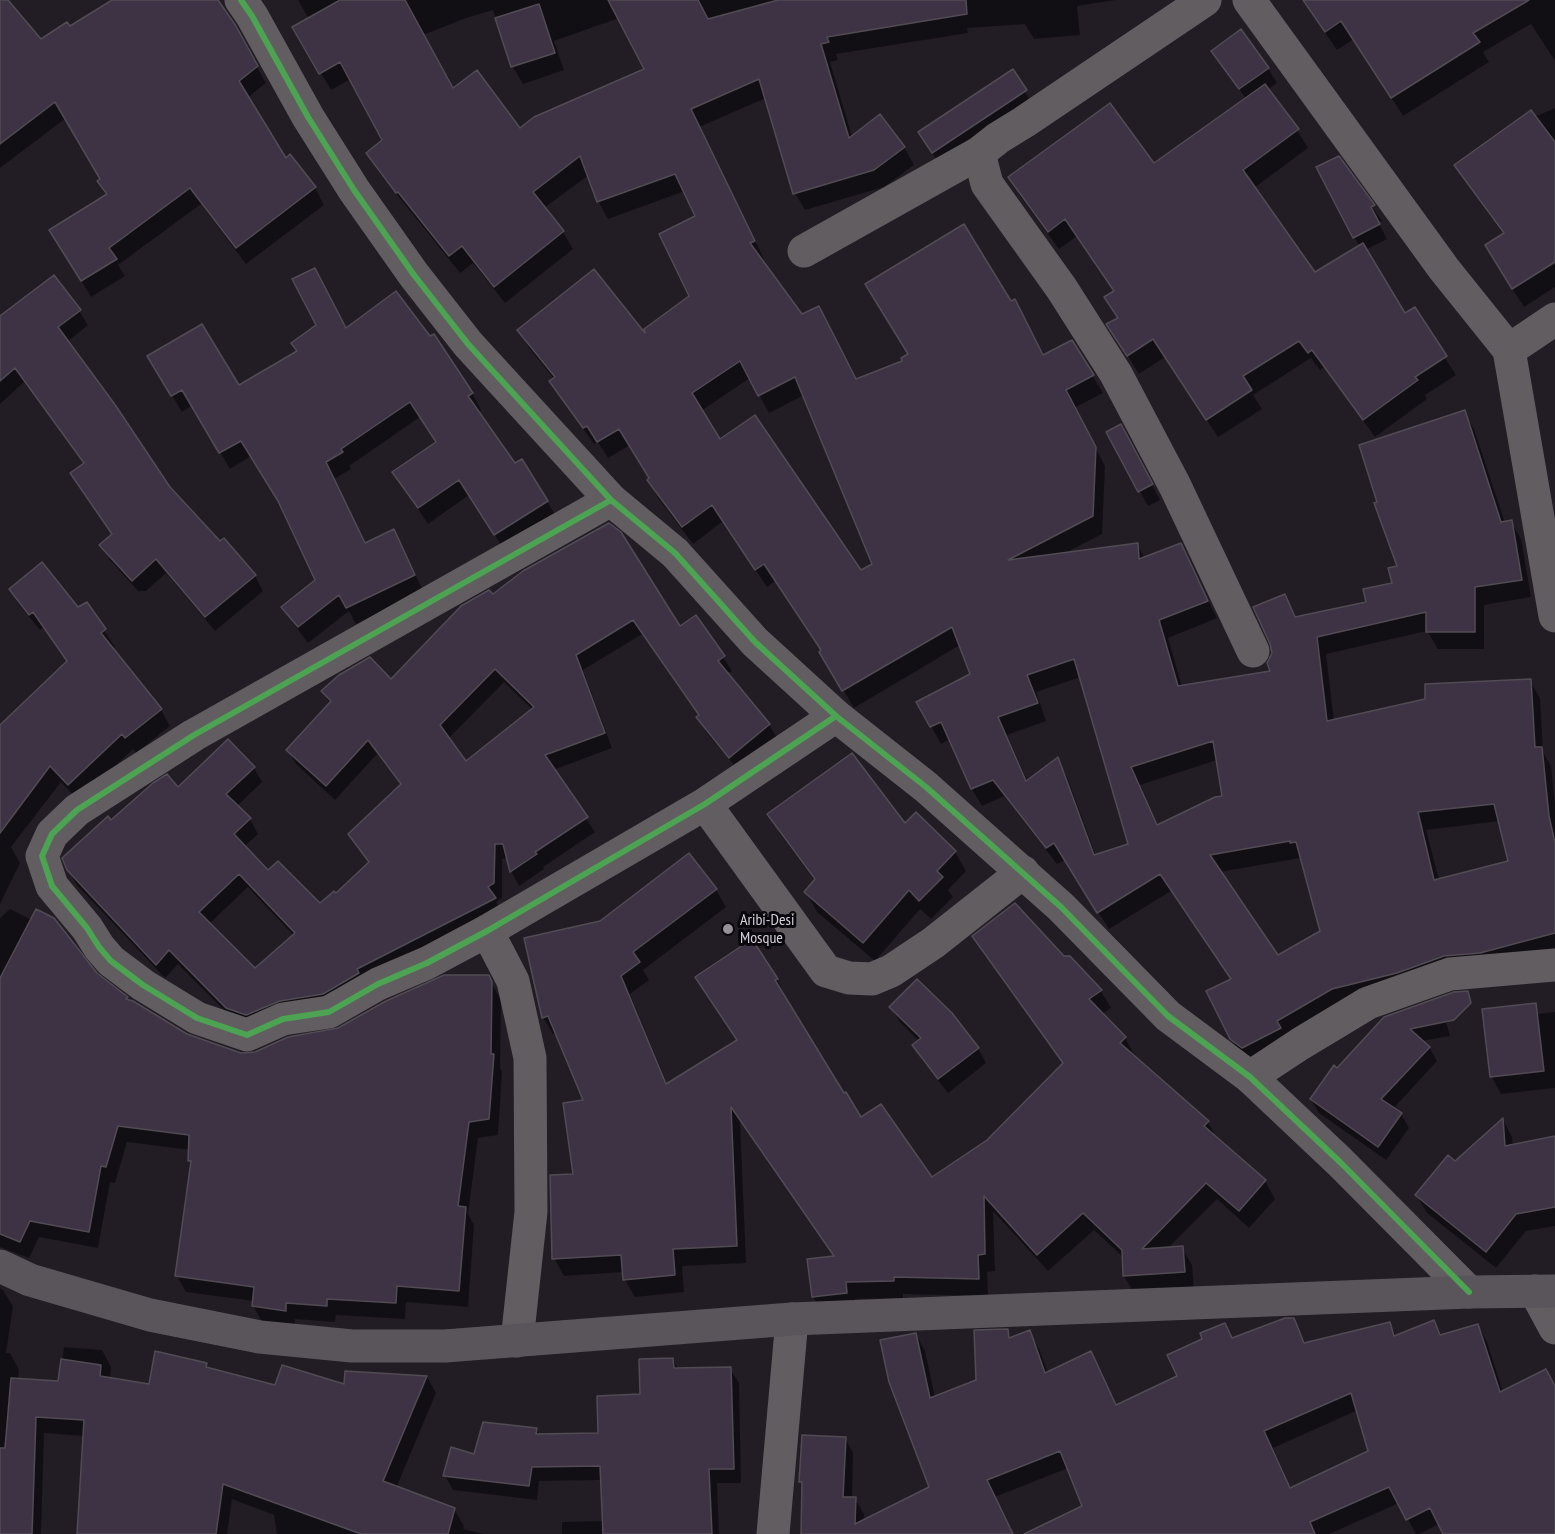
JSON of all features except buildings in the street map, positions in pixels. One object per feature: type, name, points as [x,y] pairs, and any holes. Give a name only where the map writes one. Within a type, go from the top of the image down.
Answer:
[{"type":"main road","points":[[0,1266],[30,1280],[150,1316],[260,1337],[352,1346],[445,1346],[792,1320],[1469,1292],[1545,1291]]},
{"type":"street","points":[[241,0],[308,117],[348,181],[414,275],[468,344],[611,500],[675,553],[755,642],[836,716],[926,787],[1061,907],[1168,1016],[1250,1077],[1340,1162],[1469,1292]]},
{"type":"street","points":[[804,250],[979,153],[1205,0]]},
{"type":"street","points":[[1249,0],[1444,269],[1509,350],[1555,616]]},
{"type":"street","points":[[979,153],[987,183],[1062,290],[1116,374],[1174,486],[1252,651]]},
{"type":"street","points":[[1509,350],[1555,319]]},
{"type":"street","points":[[611,500],[194,735],[77,810],[52,834],[42,856],[52,886],[111,961],[143,985],[197,1018],[246,1035],[283,1018],[329,1012],[378,984],[426,963],[487,931],[705,804],[836,716]]},
{"type":"street","points":[[705,804],[826,971],[849,978],[872,979],[891,971],[933,943],[1023,872]]},
{"type":"street","points":[[487,931],[513,981],[530,1058],[531,1212],[517,1341]]},
{"type":"street","points":[[1250,1077],[1368,1003],[1450,974],[1555,966]]},
{"type":"street","points":[[1545,1291],[1555,1328]]},
{"type":"street","points":[[773,1534],[792,1320]]},
{"type":"cycle path","points":[[241,0],[308,117],[354,190],[414,275],[468,344],[611,500],[675,553],[755,642],[836,716],[926,787],[1061,907],[1168,1016],[1250,1077],[1340,1162],[1469,1292]]},
{"type":"cycle path","points":[[611,500],[194,735],[77,810],[52,834],[42,856],[52,886],[111,961],[143,985],[197,1018],[247,1035],[283,1019],[329,1012],[378,984],[427,963],[487,931],[705,804],[836,716]]},
{"type":"place","name":"Aribi-Desi Mosque","points":[[728,929]]}]
